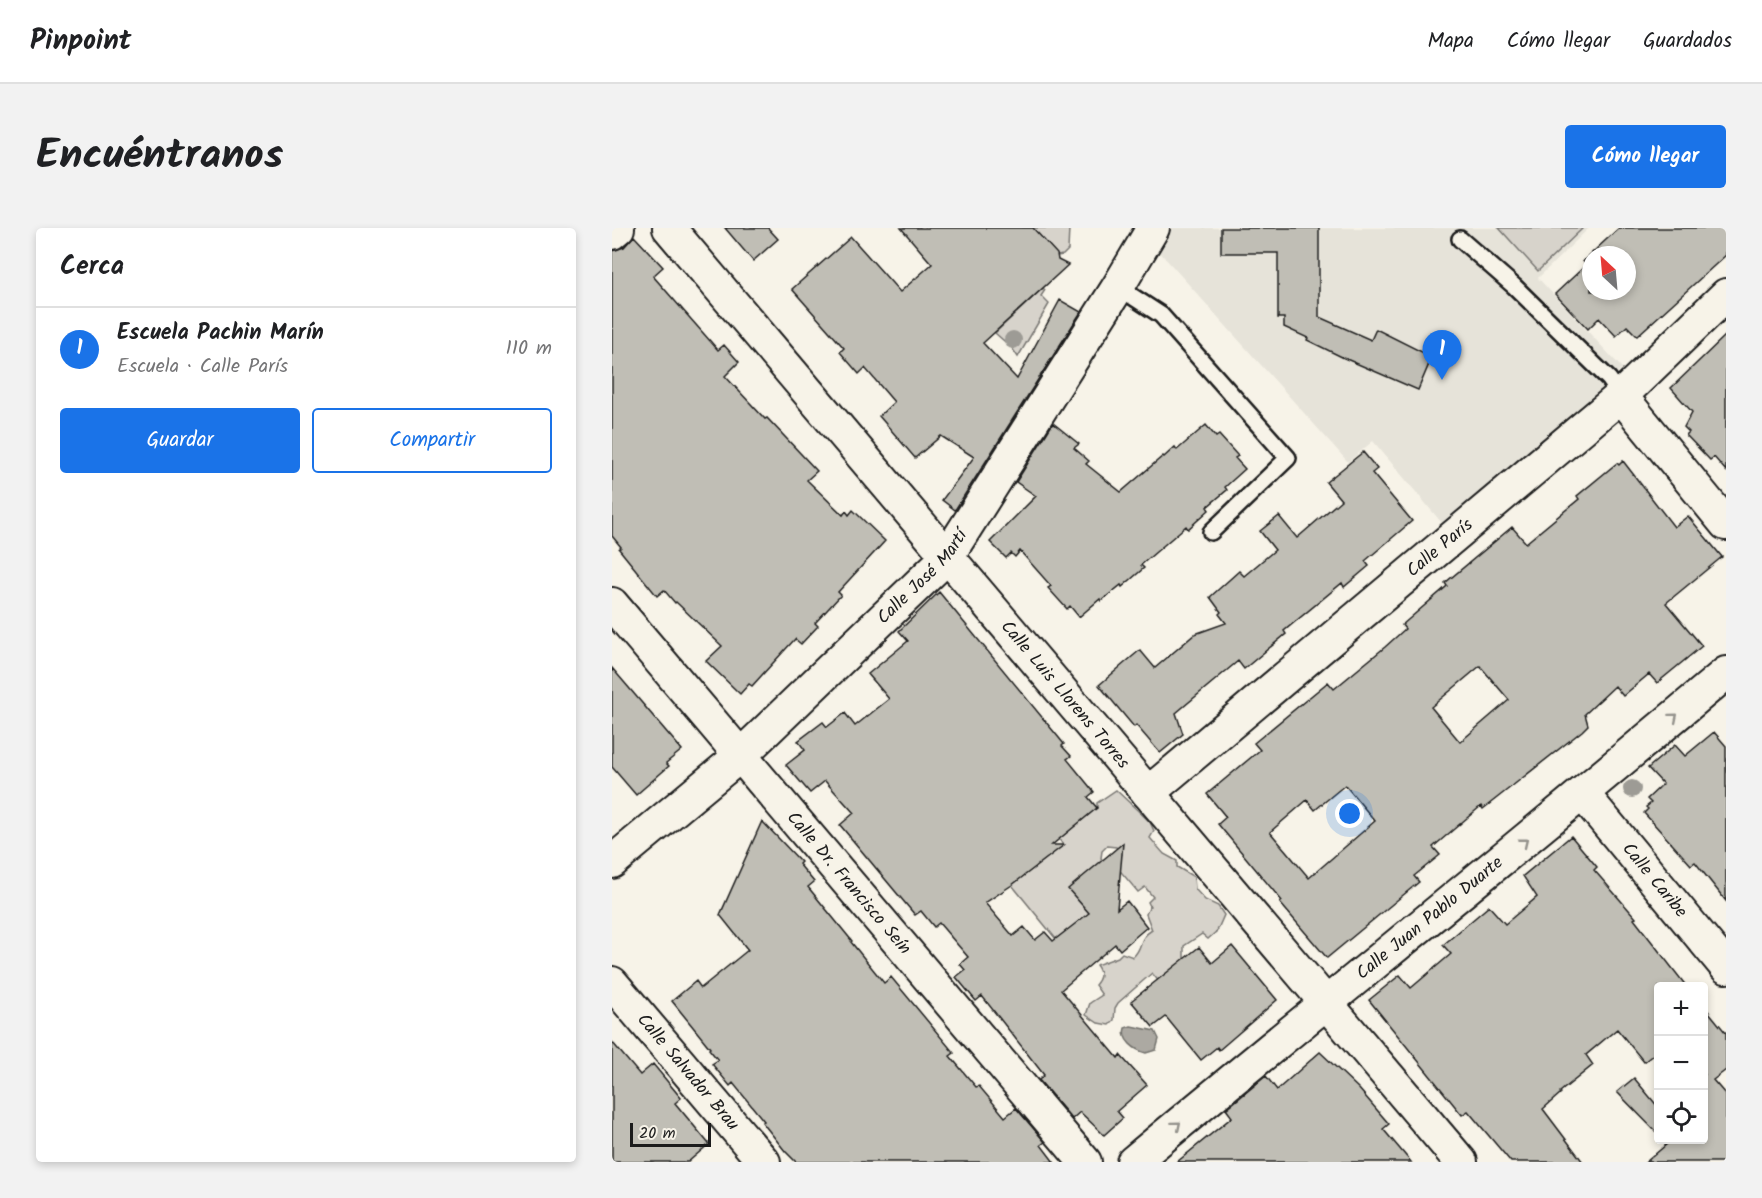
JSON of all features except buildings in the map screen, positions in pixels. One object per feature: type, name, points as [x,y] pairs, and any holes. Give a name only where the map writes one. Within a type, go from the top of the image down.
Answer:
[{"type":"street","points":[[612,233],[618,228]]},
{"type":"street","name":"Calle Luis Llorens Torres","points":[[669,228],[1461,1162]]},
{"type":"street","name":"Calle José Martí","points":[[612,862],[741,755],[947,556],[1153,228]]},
{"type":"street","name":"Calle París","points":[[1148,793],[1621,396],[1726,295]]},
{"type":"street","points":[[1621,396],[1726,524]]},
{"type":"street","name":"Calle Dr. Francisco Seín","points":[[612,604],[1085,1162]]},
{"type":"street","name":"Calle Juan Pablo Duarte","points":[[1132,1162],[1582,794],[1726,673]]},
{"type":"street","name":"Calle Caribe","points":[[1582,794],[1726,967]]},
{"type":"street","name":"Calle Salvador Brau","points":[[612,983],[764,1162]]},
{"type":"lane","points":[[1460,239],[1530,302],[1609,379],[1621,396]]},
{"type":"lane","points":[[1118,287],[1161,315],[1288,458],[1210,532]]},
{"type":"shaded area","points":[[1024,228],[1069,228],[1068,250],[1063,255],[1057,256]]},
{"type":"shaded area","points":[[1167,228],[1589,228],[1538,278],[1622,368],[1599,391],[1442,523],[1373,441],[1348,462],[1156,248]]},
{"type":"shaded area","points":[[1499,228],[1583,228],[1538,271]]},
{"type":"shaded area","points":[[1043,288],[1045,290],[1041,296],[1049,304],[1018,357],[1012,348],[995,333]]},
{"type":"shaded area","points":[[1116,790],[1150,822],[1154,831],[1150,838],[1164,854],[1177,861],[1177,867],[1194,877],[1195,889],[1205,900],[1218,906],[1224,915],[1217,931],[1208,939],[1202,934],[1184,946],[1184,962],[1160,983],[1152,973],[1118,1003],[1114,1020],[1109,1025],[1098,1023],[1086,1015],[1090,1003],[1102,995],[1095,985],[1100,975],[1096,965],[1118,957],[1122,953],[1133,957],[1144,937],[1152,930],[1146,914],[1150,906],[1148,902],[1153,897],[1145,887],[1138,892],[1116,866],[1122,854],[1116,847],[1107,846],[1102,851],[1103,861],[1096,922],[1056,939],[1012,885],[1063,845],[1059,839],[1097,808],[1097,803]]},
{"type":"shaded area","points":[[1131,1026],[1155,1031],[1159,1039],[1156,1050],[1146,1053],[1130,1044],[1124,1032],[1125,1028]]},
{"type":"place","name":"Escuela Pachin Marín","points":[[1442,380]]}]
